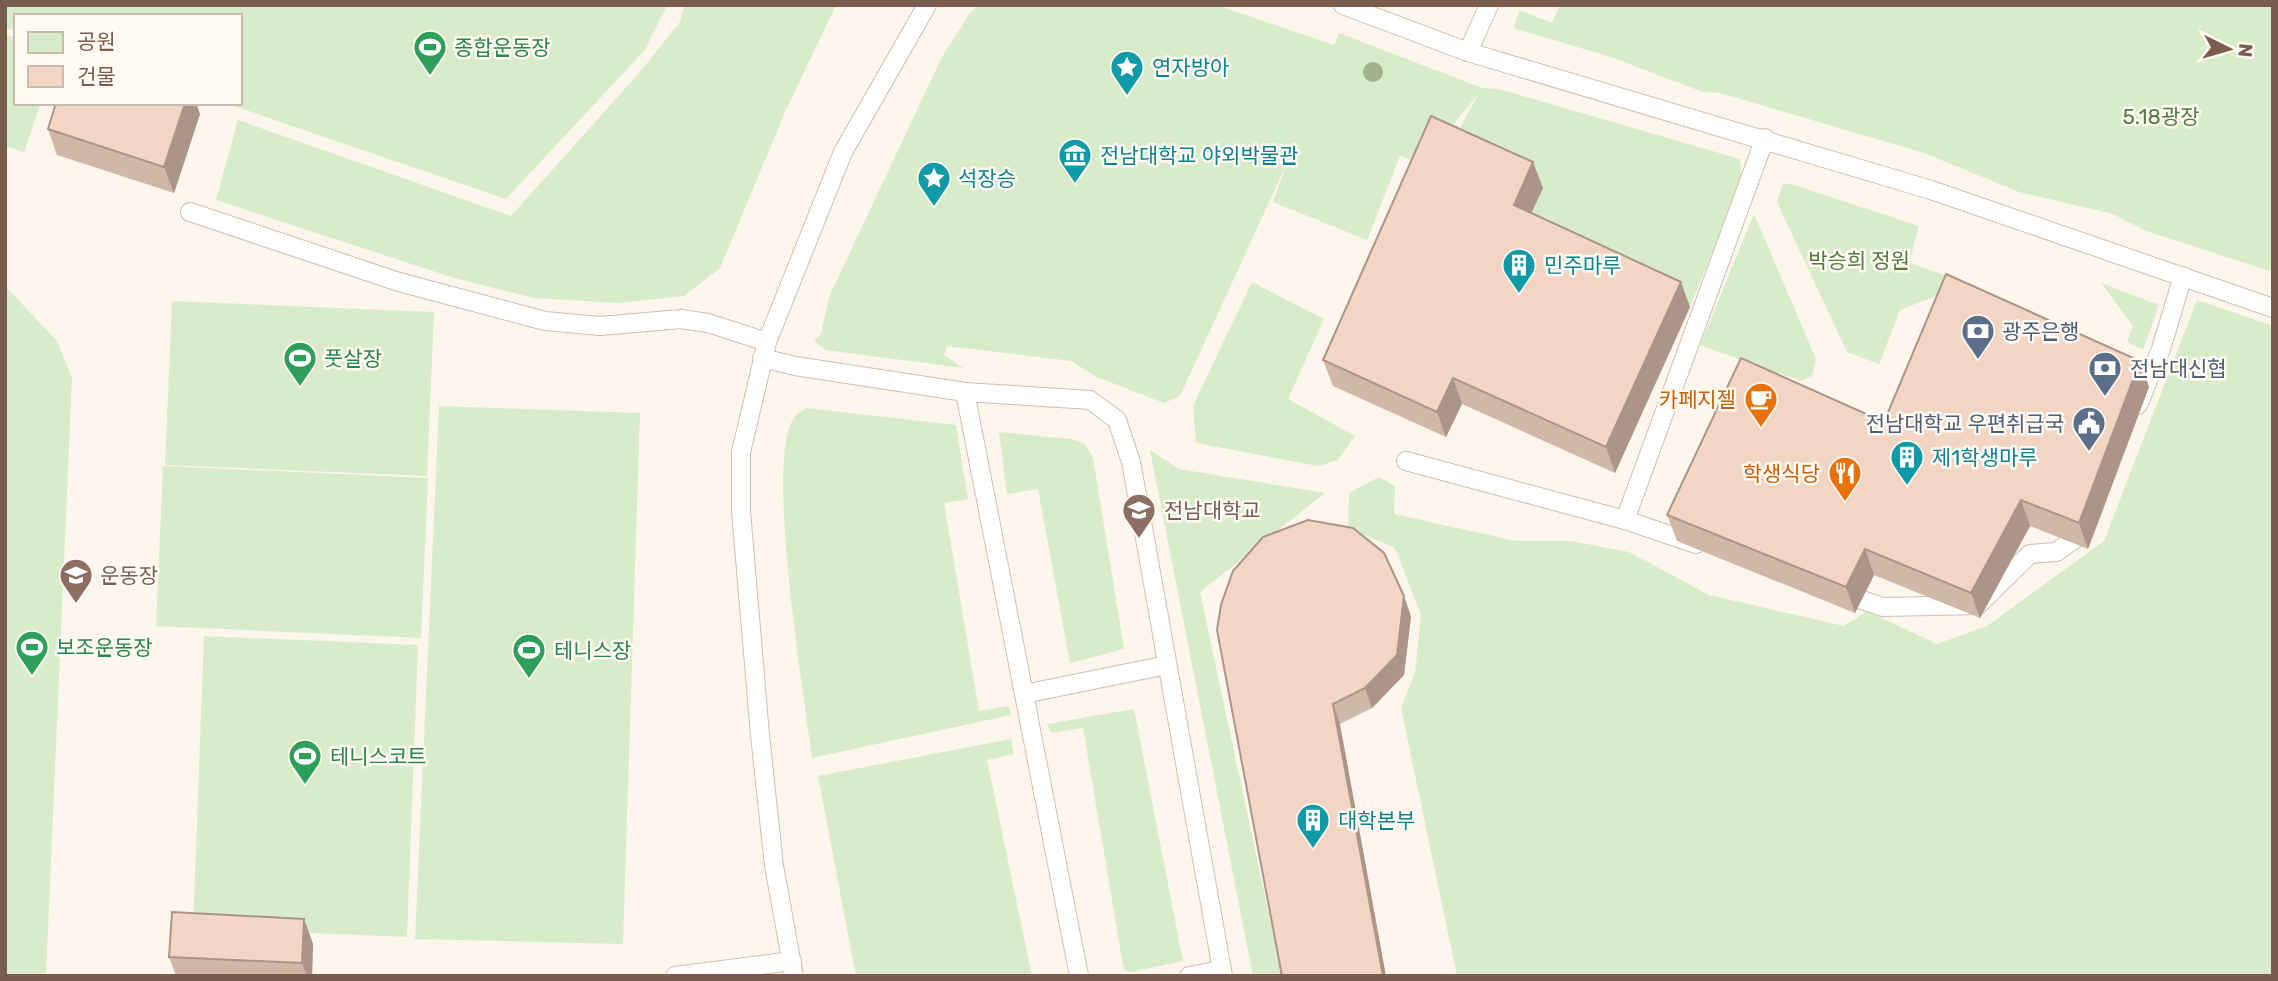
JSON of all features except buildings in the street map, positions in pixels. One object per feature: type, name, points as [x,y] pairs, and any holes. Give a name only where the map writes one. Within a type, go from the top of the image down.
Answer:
[{"type":"lane","points":[[676,976],[793,968],[774,866],[741,511],[741,452],[764,350],[843,152],[927,5]]},
{"type":"lane","points":[[1343,5],[1468,52],[1765,138],[1931,190],[2273,308]]},
{"type":"lane","points":[[1468,52],[1489,5]]},
{"type":"lane","points":[[1625,520],[1765,138]]},
{"type":"lane","points":[[190,212],[399,282],[545,321],[600,326],[681,319],[708,323],[795,366],[965,392],[1090,400],[1117,420],[1131,462],[1222,973],[1189,976]]},
{"type":"lane","points":[[2131,424],[2161,349],[2183,276]]},
{"type":"lane","points":[[965,392],[1079,976]]},
{"type":"lane","points":[[1406,461],[1625,520],[1714,550]]},
{"type":"lane","points":[[1815,584],[1882,607],[1978,605],[2031,555],[2056,552],[2082,534],[2094,510]]},
{"type":"lane","points":[[1024,694],[1167,665]]},
{"type":"green space","name":"종합운동장","points":[[5,5],[667,5],[644,51],[506,199],[231,105],[242,105],[242,14],[14,14],[14,30],[5,28]]},
{"type":"green space","points":[[684,5],[836,5],[785,112],[720,268],[684,296],[618,303],[534,298],[451,277],[216,200],[238,120],[511,216],[639,73],[680,22]]},
{"type":"green space","points":[[979,5],[1216,5],[1334,45],[1339,33],[1482,88],[1499,89],[1740,159],[1742,180],[1690,307],[1523,231],[1450,146],[1479,93],[1440,141],[1430,167],[1400,156],[1367,240],[1273,202],[1287,163],[1180,396],[1164,403],[1097,377],[1071,361],[947,346],[944,355],[963,368],[826,350],[814,341],[821,334],[829,297],[942,57],[970,13]]},
{"type":"green space","name":"5.18광장","points":[[1560,5],[2273,5],[2273,272],[2146,231],[2113,214],[2019,192],[1924,153],[1720,93],[1703,92],[1611,57],[1513,28],[1520,10],[1552,23]]},
{"type":"green space","points":[[5,34],[14,37],[14,105],[40,105],[24,152],[5,146]]},
{"type":"green space","name":"박승희 정원","points":[[1783,184],[1791,184],[1919,226],[1909,263],[1969,283],[1900,310],[1879,364],[1847,352],[1777,202]]},
{"type":"green space","points":[[1754,214],[1816,359],[1812,376],[1801,381],[1700,345]]},
{"type":"green space","points":[[1252,282],[1324,319],[1288,399],[1355,436],[1338,460],[1318,466],[1196,443],[1193,406]]},
{"type":"green space","points":[[2101,283],[2159,305],[2143,350],[2127,342],[2133,326]]},
{"type":"green space","name":"보조운동장","points":[[5,286],[57,341],[72,378],[46,976],[5,976]]},
{"type":"green space","points":[[2197,300],[2273,326],[2273,976],[1457,976],[1401,708],[1415,673],[1421,615],[1395,548],[1348,528],[1349,493],[1379,477],[1395,486],[1394,514],[1516,541],[1571,541],[1629,552],[1709,595],[1844,626],[1867,611],[1937,644],[1987,626],[2104,541]]},
{"type":"green space","name":"풋살장","points":[[172,301],[434,312],[427,476],[165,465]]},
{"type":"green space","name":"테니스장","points":[[439,406],[640,413],[623,944],[415,939]]},
{"type":"green space","points":[[806,408],[956,425],[968,499],[944,503],[979,711],[1009,706],[1011,715],[812,758],[789,581],[783,480],[786,442],[794,418]]},
{"type":"green space","points":[[999,432],[1072,439],[1085,444],[1093,458],[1124,649],[1070,663],[1038,489],[1007,494]]},
{"type":"green space","points":[[1150,450],[1179,469],[1325,493],[1200,592],[1282,976],[1253,976]]},
{"type":"green space","points":[[163,466],[428,478],[421,638],[156,626]]},
{"type":"green space","name":"테니스코트","points":[[204,636],[418,645],[407,937],[193,928]]},
{"type":"green space","points":[[1134,709],[1183,961],[1131,972],[1125,971],[1123,965],[1083,728],[1051,733],[1047,724]]},
{"type":"green space","points":[[1011,739],[1014,754],[987,760],[1032,976],[856,976],[818,776]]},
{"type":"place","name":"종합운동장","points":[[430,77]]},
{"type":"place","name":"연자방아","points":[[1127,97]]},
{"type":"place","name":"전남대학교 야외박물관","points":[[1075,185]]},
{"type":"place","name":"석장승","points":[[934,208]]},
{"type":"place","name":"민주마루","points":[[1519,295]]},
{"type":"place","name":"광주은행","points":[[1978,361]]},
{"type":"place","name":"풋살장","points":[[300,388]]},
{"type":"place","name":"전남대신협","points":[[2105,398]]},
{"type":"place","name":"카페지젤","points":[[1761,429]]},
{"type":"place","name":"전남대학교 우편취급국","points":[[2089,453]]},
{"type":"place","name":"제1학생마루","points":[[1907,487]]},
{"type":"place","name":"학생식당","points":[[1845,503]]},
{"type":"place","name":"전남대학교","points":[[1139,540]]},
{"type":"place","name":"운동장","points":[[76,605]]},
{"type":"place","name":"보조운동장","points":[[32,677]]},
{"type":"place","name":"테니스장","points":[[529,680]]},
{"type":"place","name":"테니스코트","points":[[305,786]]},
{"type":"place","name":"대학본부","points":[[1313,850]]}]
